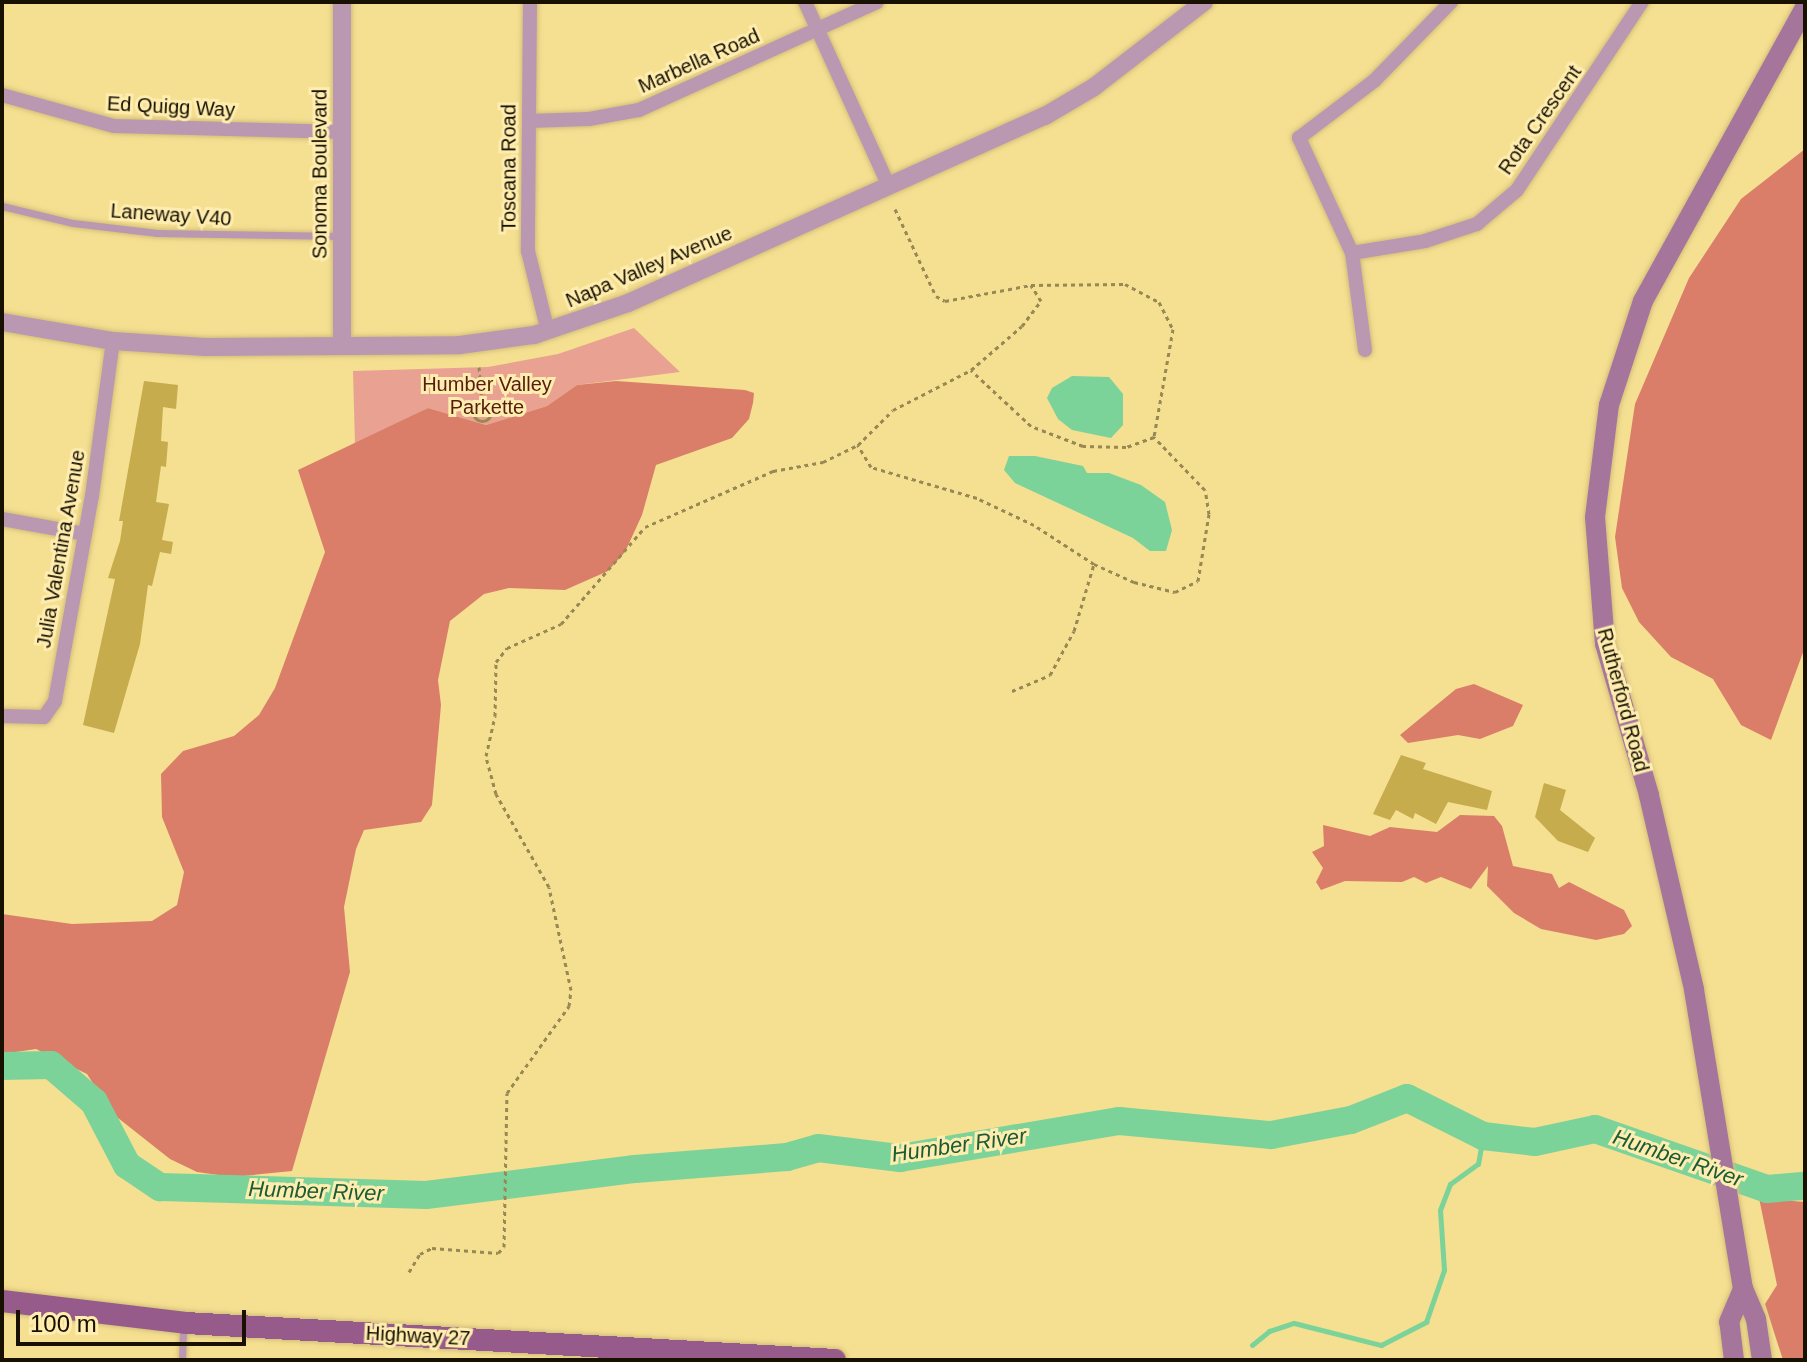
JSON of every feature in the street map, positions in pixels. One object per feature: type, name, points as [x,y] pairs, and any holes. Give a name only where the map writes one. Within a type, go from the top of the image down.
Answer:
[{"type":"main road","name":"Rutherford Road","points":[[1762,1360],[1756,1319],[1743,1289],[1694,989],[1649,795],[1605,644],[1595,571],[1596,493],[1609,405],[1643,301],[1805,7]]},
{"type":"main road","name":"Rutherford Road","points":[[1734,1360],[1729,1322],[1743,1289]]},
{"type":"main road","name":"Highway 27","points":[[2,1301],[184,1323],[835,1360]]},
{"type":"street","name":"Sonoma Boulevard","points":[[342,2],[342,346]]},
{"type":"street","name":"Toscana Road","points":[[530,2],[528,251],[548,332]]},
{"type":"street","points":[[805,2],[889,186]]},
{"type":"street","name":"Marbella Road","points":[[529,121],[589,119],[639,110],[877,2]]},
{"type":"street","name":"Napa Valley Avenue","points":[[2,322],[113,341],[342,346],[476,344],[548,332],[628,303],[1075,100],[1204,2]]},
{"type":"street","points":[[1365,350],[1352,253],[1299,138],[1375,80],[1451,2]]},
{"type":"street","name":"Rota Crescent","points":[[1352,253],[1425,241],[1477,224],[1517,190],[1642,2]]},
{"type":"street","name":"Ed Quigg Way","points":[[2,95],[81,121],[137,129],[342,132]]},
{"type":"street","name":"Julia Valentina Avenue","points":[[2,716],[33,719],[52,711],[85,534],[113,341]]},
{"type":"street","points":[[2,519],[85,534]]},
{"type":"lane","name":"Laneway V40","points":[[2,206],[73,223],[157,233],[341,236]]},
{"type":"lane","points":[[182,1360],[184,1323]]},
{"type":"path","points":[[895,209],[936,296],[945,301],[1031,285],[1125,284],[1148,293],[1168,313],[1172,353],[1154,437]]},
{"type":"path","points":[[409,1272],[420,1254],[432,1248],[498,1253],[505,1232],[507,1093],[569,1006],[571,990],[549,887],[496,794],[486,756],[495,716],[496,662],[507,648],[561,624],[645,527],[773,471],[823,462],[858,445],[893,410],[971,370],[1035,313],[1041,301],[1031,285]]},
{"type":"path","points":[[475,359],[482,403],[490,412],[482,420],[473,412],[482,403]]},
{"type":"path","points":[[971,370],[1031,426],[1083,446],[1126,447],[1154,437]]},
{"type":"path","points":[[858,445],[871,467],[977,498],[1034,525],[1094,564],[1134,582],[1175,592],[1198,581],[1209,514],[1205,490],[1154,437]]},
{"type":"path","points":[[1012,691],[1050,675],[1074,631],[1094,564]]},
{"type":"green space","name":"Humber Valley Parkette","points":[[634,328],[680,372],[577,385],[547,406],[486,425],[428,408],[355,445],[353,371],[488,367],[558,354]]},
{"type":"shaded area","points":[[1805,149],[1805,647],[1771,740],[1741,725],[1713,679],[1671,657],[1639,622],[1622,588],[1615,537],[1635,404],[1689,278],[1741,199]]},
{"type":"shaded area","points":[[1072,376],[1109,377],[1123,394],[1123,425],[1111,438],[1072,430],[1058,419],[1047,398],[1052,388]]},
{"type":"shaded area","points":[[616,381],[745,390],[754,393],[753,403],[749,419],[732,438],[656,465],[642,515],[625,552],[608,571],[565,590],[509,588],[484,594],[450,621],[438,680],[441,705],[432,805],[421,822],[364,830],[356,849],[344,907],[350,972],[292,1171],[233,1177],[197,1172],[170,1159],[113,1114],[87,1074],[36,1049],[2,1054],[2,914],[72,924],[152,921],[177,905],[184,872],[162,817],[161,774],[183,751],[234,736],[259,715],[275,688],[325,552],[298,470],[428,408],[486,425],[547,406],[577,385]]},
{"type":"shaded area","points":[[1009,456],[1035,456],[1083,466],[1087,473],[1109,473],[1141,485],[1165,502],[1172,530],[1166,551],[1150,551],[1133,538],[1015,483],[1004,470]]},
{"type":"shaded area","points":[[1474,684],[1523,705],[1513,726],[1480,739],[1458,735],[1408,743],[1400,735],[1456,689]]},
{"type":"shaded area","points":[[1460,815],[1494,816],[1502,826],[1513,866],[1552,874],[1559,888],[1569,882],[1624,910],[1632,926],[1624,934],[1596,940],[1541,929],[1514,913],[1487,886],[1488,866],[1471,889],[1441,877],[1426,883],[1414,877],[1402,882],[1345,881],[1321,890],[1316,882],[1323,868],[1312,852],[1324,846],[1323,825],[1370,836],[1390,827],[1437,832]]},
{"type":"shaded area","points":[[1759,1198],[1805,1202],[1805,1360],[1783,1360],[1765,1304],[1777,1285]]},
{"type":"building","points":[[144,381],[178,385],[176,409],[163,407],[161,441],[168,442],[166,467],[161,466],[156,502],[169,504],[162,540],[173,542],[171,554],[160,552],[152,586],[148,585],[140,644],[114,733],[83,725],[115,579],[108,578],[120,541],[123,521],[119,521]]},
{"type":"building","points":[[1401,755],[1426,763],[1423,769],[1492,791],[1487,810],[1448,802],[1436,824],[1415,813],[1413,819],[1396,810],[1390,820],[1373,814]]},
{"type":"building","points":[[1544,783],[1566,790],[1560,810],[1595,838],[1588,852],[1558,841],[1535,817]]},
{"type":"waterway","name":"Humber River","points":[[2,1066],[51,1065],[94,1102],[127,1165],[160,1187],[426,1195],[635,1169],[787,1157],[818,1148],[900,1158],[1119,1121],[1271,1135],[1351,1120],[1407,1098],[1483,1136],[1535,1142],[1595,1129],[1767,1189],[1805,1186]]},
{"type":"waterway","points":[[1252,1345],[1269,1331],[1294,1323],[1381,1345],[1426,1322],[1444,1270],[1440,1210],[1450,1184],[1478,1164],[1483,1136]]}]
